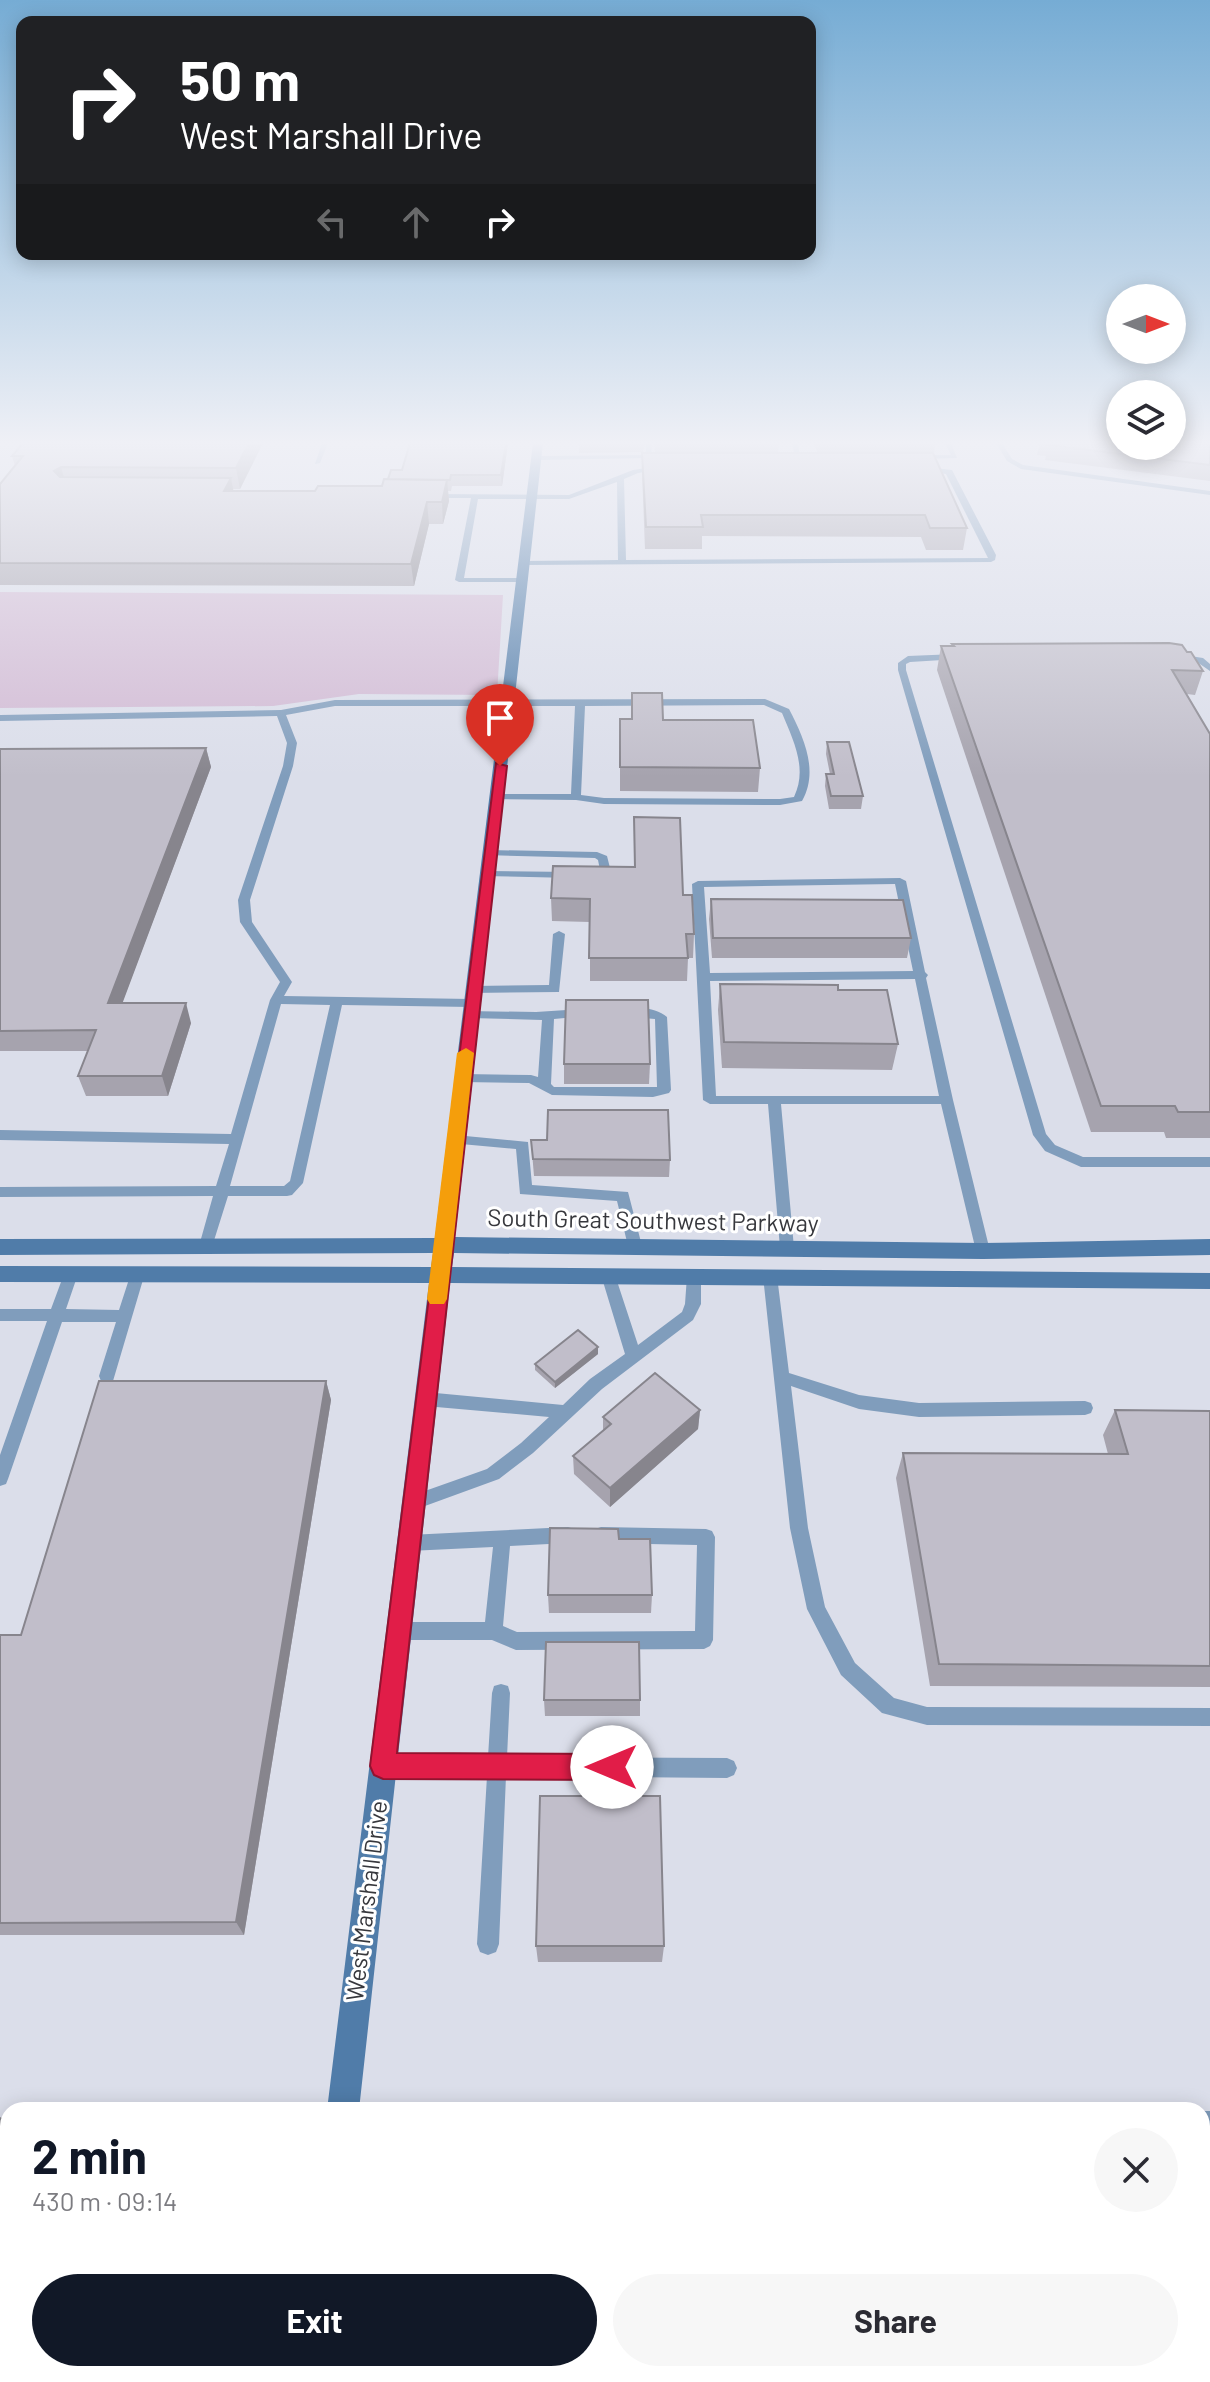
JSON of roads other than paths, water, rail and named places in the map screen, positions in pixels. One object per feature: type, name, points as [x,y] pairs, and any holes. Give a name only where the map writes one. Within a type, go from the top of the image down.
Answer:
[{"type":"main road","name":"West Marshall Drive","points":[[344,2102],[526,554]]},
{"type":"main road","name":"South Great Southwest Parkway","points":[[0,1247],[443,1245],[983,1251],[1210,1247]]},
{"type":"main road","points":[[983,1251],[989,1278]]},
{"type":"main road","points":[[0,1274],[440,1274],[1210,1281]]},
{"type":"lane","points":[[464,554],[459,580],[524,580]]},
{"type":"lane","points":[[622,554],[622,563]]},
{"type":"lane","points":[[525,563],[991,560],[992,554]]},
{"type":"lane","points":[[964,657],[908,659],[902,663],[902,670],[1040,1135],[1050,1148],[1081,1162],[1210,1162]]},
{"type":"lane","points":[[1171,657],[1200,660],[1210,668]]},
{"type":"lane","points":[[0,718],[281,713],[335,703],[765,702],[786,711],[804,755],[805,787],[798,799],[780,802],[496,797]]},
{"type":"lane","points":[[576,797],[580,703]]},
{"type":"lane","points":[[206,1246],[276,1000],[286,982],[246,922],[244,900],[288,766],[292,743],[281,713]]},
{"type":"lane","points":[[489,853],[597,855],[603,858],[606,872],[596,875],[489,853]]},
{"type":"lane","points":[[946,1100],[710,1100],[698,884],[900,881],[946,1100],[983,1251]]},
{"type":"lane","points":[[471,1002],[555,989],[559,934]]},
{"type":"lane","points":[[704,977],[922,975]]},
{"type":"lane","points":[[276,1000],[471,1002],[548,1014],[593,1013]]},
{"type":"lane","points":[[0,1192],[287,1191],[296,1183],[337,1001]]},
{"type":"lane","points":[[463,1078],[531,1079],[552,1091],[653,1093],[664,1090],[661,1017],[652,1013],[622,1013]]},
{"type":"lane","points":[[544,1086],[548,1014]]},
{"type":"lane","points":[[774,1101],[787,1248]]},
{"type":"lane","points":[[0,1135],[236,1139]]},
{"type":"lane","points":[[455,1140],[523,1145],[525,1190],[623,1196],[635,1246]]},
{"type":"lane","points":[[107,1376],[138,1273]]},
{"type":"lane","points":[[0,1479],[71,1274]]},
{"type":"lane","points":[[608,1275],[634,1358]]},
{"type":"lane","points":[[414,1502],[493,1474],[527,1448],[596,1384],[688,1316],[693,1304],[694,1276]]},
{"type":"lane","points":[[770,1276],[799,1528],[816,1609],[848,1669],[889,1706],[927,1716],[1210,1717]]},
{"type":"lane","points":[[0,1315],[125,1316]]},
{"type":"lane","points":[[782,1377],[859,1402],[919,1410],[1085,1408]]},
{"type":"lane","points":[[425,1399],[565,1412]]},
{"type":"lane","points":[[399,1631],[493,1631],[516,1641],[704,1640],[706,1537],[550,1535],[409,1543]]},
{"type":"lane","points":[[493,1631],[502,1539]]},
{"type":"lane","points":[[488,1944],[501,1693]]},
{"type":"lane","points":[[383,1766],[727,1768]]}]
